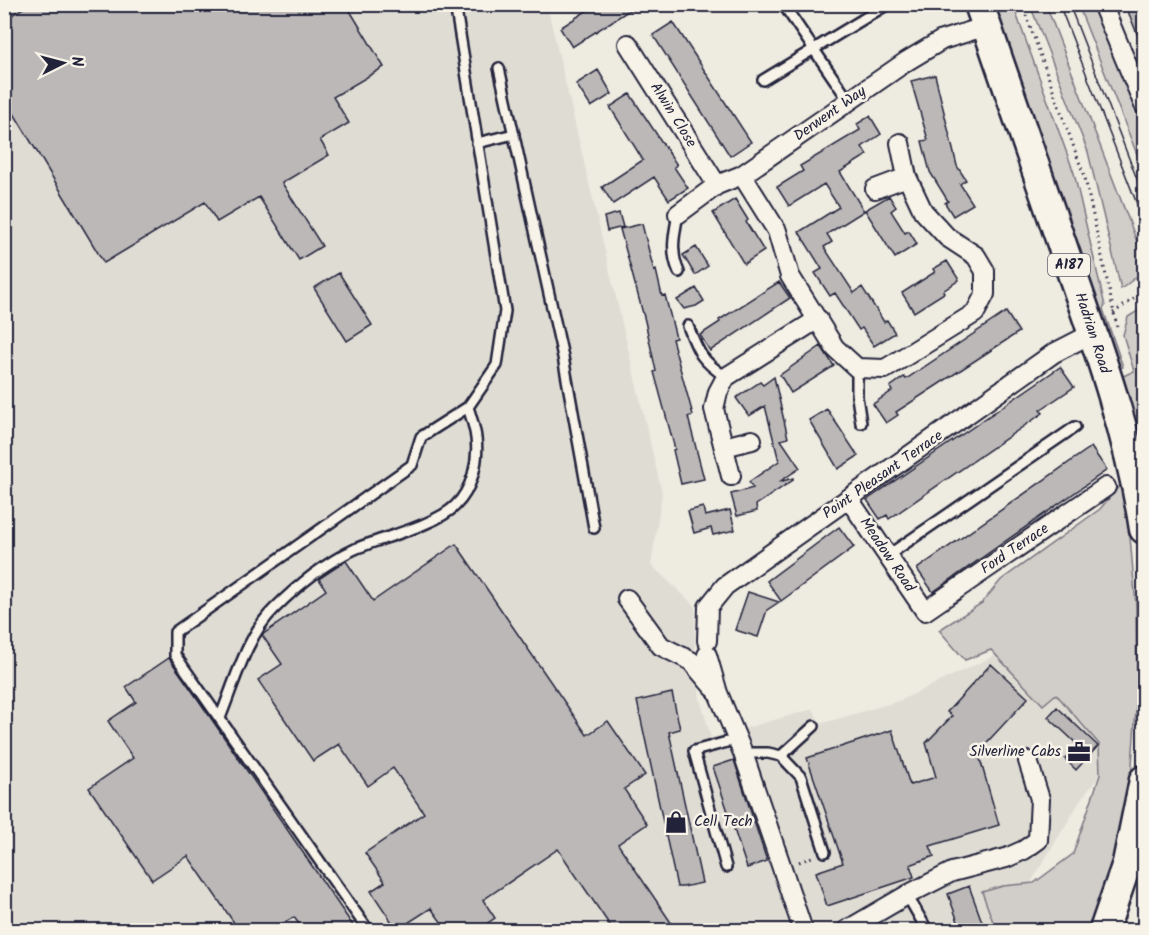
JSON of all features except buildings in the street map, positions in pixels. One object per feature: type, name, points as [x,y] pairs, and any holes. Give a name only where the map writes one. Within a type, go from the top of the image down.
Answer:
[{"type":"main road","name":"Hadrian Road","points":[[983,15],[1093,333],[1128,452],[1144,529]]},
{"type":"main road","points":[[1104,930],[1127,863],[1144,780]]},
{"type":"street","points":[[1102,4],[1144,105]]},
{"type":"street","name":"Derwent Way","points":[[678,214],[717,185],[742,175],[907,61],[983,15]]},
{"type":"street","name":"Alwin Close","points":[[628,44],[717,185]]},
{"type":"street","points":[[742,175],[777,231],[790,276],[836,348],[857,368],[885,369],[975,313],[985,294],[984,271],[976,256],[947,237],[923,211],[907,177],[900,143]]},
{"type":"street","points":[[875,189],[907,177]]},
{"type":"street","points":[[731,476],[714,408],[718,392],[726,377],[818,319]]},
{"type":"street","name":"Point Pleasant Terrace","points":[[718,693],[707,648],[708,607],[724,586],[1054,353],[1093,333]]},
{"type":"street","points":[[724,447],[752,440]]},
{"type":"street","name":"Ford Terrace","points":[[925,611],[1106,487]]},
{"type":"street","name":"Meadow Road","points":[[849,499],[925,611]]},
{"type":"street","points":[[627,599],[661,646],[691,661],[718,693],[741,746],[803,930]]},
{"type":"street","points":[[847,930],[952,872],[1006,858],[1024,850],[1038,840],[1040,799],[1028,761]]},
{"type":"lane","points":[[368,930],[175,655],[175,632],[412,465],[421,437],[468,407],[497,365],[505,311],[455,4]]},
{"type":"lane","points":[[783,4],[849,101]]},
{"type":"lane","points":[[763,80],[888,4]]},
{"type":"lane","points":[[499,68],[563,357],[594,528]]},
{"type":"lane","points":[[477,143],[514,134]]},
{"type":"lane","points":[[678,214],[672,248],[679,272]]},
{"type":"lane","points":[[688,326],[699,354],[726,377]]},
{"type":"lane","points":[[857,368],[857,397],[861,423]]},
{"type":"lane","points":[[220,718],[252,640],[273,610],[332,562],[355,549],[434,519],[455,507],[470,486],[476,460],[476,438],[468,407]]},
{"type":"lane","points":[[887,556],[1075,427]]},
{"type":"lane","points":[[781,756],[814,726]]},
{"type":"lane","points":[[726,867],[694,751],[741,746],[781,756],[801,777],[825,852]]},
{"type":"lane","points":[[907,895],[927,930]]},
{"type":"path","points":[[1022,4],[1084,178],[1113,313],[1144,292]]},
{"type":"path","points":[[782,868],[825,852]]},
{"type":"shaded area","points":[[5,5],[547,5],[662,493],[651,565],[695,606],[695,651],[700,699],[711,738],[813,709],[820,724],[899,701],[1000,653],[1044,705],[1056,694],[1100,744],[1100,775],[1082,798],[1002,930],[5,930]]},
{"type":"shaded area","points":[[987,5],[1013,5],[1074,173],[1105,306],[1103,309],[1123,367],[1114,369]]},
{"type":"shaded area","points":[[1030,5],[1046,5],[1144,260],[1144,271],[1121,289],[1088,152]]},
{"type":"shaded area","points":[[1078,5],[1093,5],[1144,127],[1144,172]]},
{"type":"shaded area","points":[[1144,307],[1144,486],[1117,379],[1134,371],[1123,335],[1128,317]]},
{"type":"shaded area","points":[[1125,479],[1136,606],[1137,695],[1129,806],[1103,905],[1090,930],[996,930],[982,892],[1003,886],[1034,883],[1073,854],[1100,775],[1099,744],[1056,694],[1043,705],[991,650],[965,660],[939,630],[982,603],[1001,580],[1100,509]]},
{"type":"tram line","points":[[1059,4],[1144,222]]},
{"type":"tram line","points":[[1069,4],[1144,197]]},
{"type":"place","name":"Silverline Cabs","points":[[1079,752]]},
{"type":"place","name":"Cell Tech","points":[[676,822]]}]
